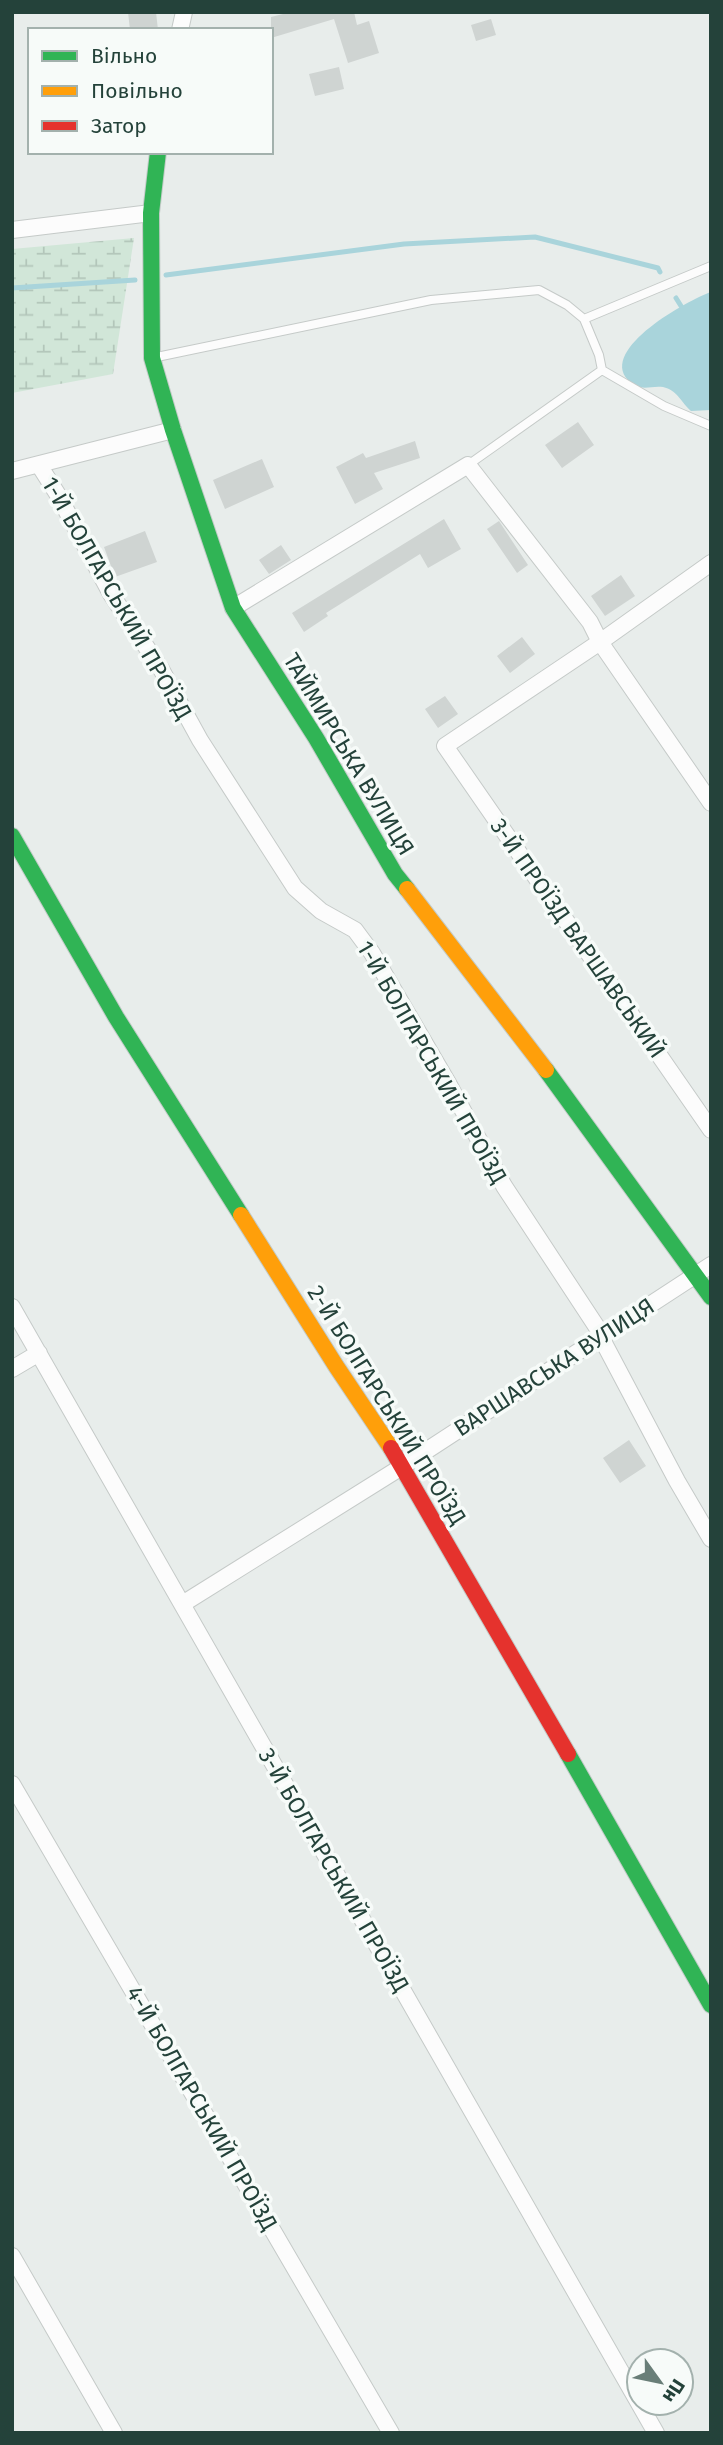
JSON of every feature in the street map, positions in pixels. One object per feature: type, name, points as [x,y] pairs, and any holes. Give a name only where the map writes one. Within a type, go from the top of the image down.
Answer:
[{"type":"street","name":"ТАЙМИРСЬКА ВУЛИЦЯ","points":[[158,154],[151,213],[152,358],[173,430],[233,608],[316,738],[395,874],[549,1074],[711,1297]]},
{"type":"street","points":[[12,230],[151,213]]},
{"type":"street","points":[[12,471],[173,430]]},
{"type":"street","name":"1-Й БОЛГАРСЬКИЙ ПРОЇЗД","points":[[39,464],[111,594],[161,669],[200,740],[295,888],[321,911],[355,930],[372,953],[504,1186],[602,1335],[671,1469],[711,1539]]},
{"type":"street","points":[[233,608],[468,465],[590,622],[600,642],[711,803]]},
{"type":"street","points":[[600,642],[711,563]]},
{"type":"street","name":"3-Й ПРОЇЗД ВАРШАВСЬКИЙ","points":[[600,642],[445,746],[711,1129]]},
{"type":"street","name":"2-Й БОЛГАРСЬКИЙ ПРОЇЗД","points":[[12,835],[116,1017],[402,1466],[711,2005]]},
{"type":"street","name":"ВАРШАВСЬКА ВУЛИЦЯ","points":[[184,1603],[402,1466],[711,1265]]},
{"type":"street","name":"3-Й БОЛГАРСЬКИЙ ПРОЇЗД","points":[[12,1307],[184,1603],[656,2433]]},
{"type":"street","points":[[12,1369],[39,1353]]},
{"type":"street","name":"4-Й БОЛГАРСЬКИЙ ПРОЇЗД","points":[[12,1784],[391,2433]]},
{"type":"street","points":[[12,2256],[114,2433]]},
{"type":"lane","points":[[584,319],[711,266]]},
{"type":"lane","points":[[152,358],[445,299],[539,290],[567,305],[584,319],[599,355],[602,370],[664,406],[711,426]]},
{"type":"lane","points":[[468,465],[602,370]]},
{"type":"green space","points":[[134,238],[113,374],[12,393],[12,249]]},
{"type":"water","points":[[711,292],[711,410],[691,411],[668,389],[641,387],[628,380],[622,368],[626,354],[635,341],[667,315]]},
{"type":"building","points":[[128,12],[156,12],[158,28],[130,28]]},
{"type":"building","points":[[291,12],[354,12],[357,25],[369,21],[379,53],[348,63],[334,19],[273,37],[271,17]]},
{"type":"building","points":[[491,19],[496,35],[476,41],[471,25]]},
{"type":"building","points":[[339,67],[344,89],[315,96],[309,74]]},
{"type":"building","points":[[578,422],[594,445],[562,468],[545,445]]},
{"type":"building","points":[[415,441],[420,458],[374,473],[383,489],[355,504],[336,467],[363,453],[366,458]]},
{"type":"building","points":[[262,459],[274,487],[225,509],[213,480]]},
{"type":"building","points":[[444,519],[461,549],[428,568],[420,554],[326,613],[328,616],[304,632],[292,613]]},
{"type":"building","points":[[499,521],[528,565],[517,573],[487,529]]},
{"type":"building","points":[[145,531],[157,562],[115,577],[104,547]]},
{"type":"building","points":[[281,545],[291,560],[269,574],[259,560]]},
{"type":"building","points":[[621,575],[635,596],[605,616],[591,596]]},
{"type":"building","points":[[522,637],[535,654],[510,673],[497,656]]},
{"type":"building","points":[[445,696],[458,714],[438,728],[425,709]]},
{"type":"building","points":[[629,1440],[646,1466],[620,1483],[603,1458]]},
{"type":"waterway","points":[[166,275],[404,244],[535,237],[658,268],[660,272]]},
{"type":"waterway","points":[[12,288],[135,280]]},
{"type":"waterway","points":[[676,298],[681,306]]},
{"type":"traffic: fast","points":[[158,154],[151,213],[152,358],[173,430],[233,608],[316,738],[395,874],[407,889]]},
{"type":"traffic: fast","points":[[12,836],[116,1017],[241,1215]]},
{"type":"traffic: fast","points":[[546,1070],[711,1297]]},
{"type":"traffic: fast","points":[[568,1754],[711,2005]]},
{"type":"traffic: slow","points":[[407,889],[546,1070]]},
{"type":"traffic: slow","points":[[241,1215],[391,1448]]},
{"type":"traffic: jam","points":[[391,1448],[568,1754]]}]
